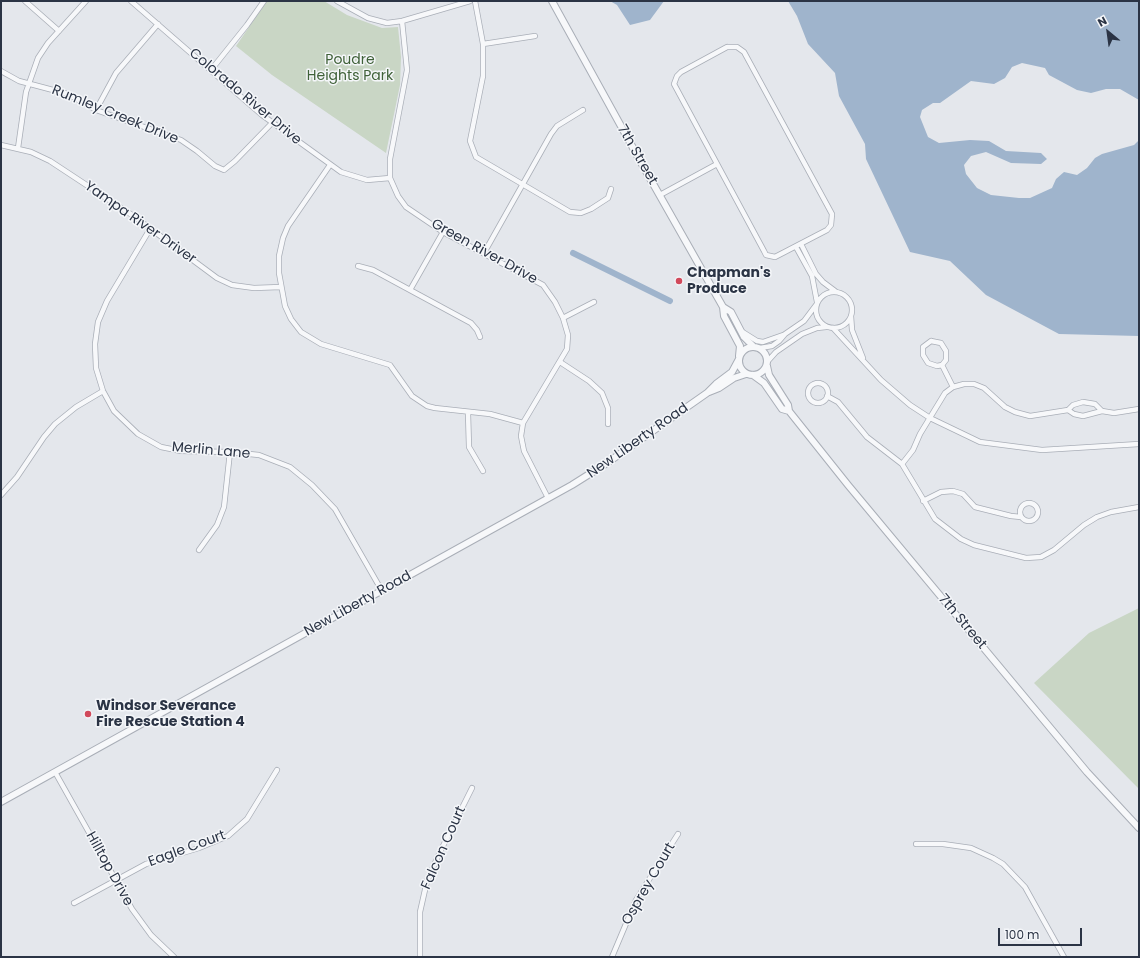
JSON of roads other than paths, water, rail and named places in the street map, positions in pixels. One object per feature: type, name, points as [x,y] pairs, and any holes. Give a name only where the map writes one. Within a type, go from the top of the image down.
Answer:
[{"type":"street","points":[[25,1],[59,31]]},
{"type":"street","points":[[18,148],[28,84],[38,58],[59,31],[86,1]]},
{"type":"street","name":"Colorado River Drive","points":[[131,1],[272,123],[330,165],[352,177],[367,180],[390,178]]},
{"type":"street","points":[[211,70],[264,1]]},
{"type":"street","points":[[337,1],[378,22],[402,21],[470,1]]},
{"type":"street","points":[[475,1],[483,44],[483,76],[470,142],[476,157],[570,212],[581,213],[591,209],[608,198],[611,189]]},
{"type":"street","name":"7th Street","points":[[552,1],[723,307],[724,316],[740,346],[739,357]]},
{"type":"street","name":"Green River Drive","points":[[402,21],[407,70],[390,159],[390,178],[398,196],[406,207],[443,232],[543,285],[564,318],[568,335],[567,349],[522,423]]},
{"type":"street","points":[[96,110],[116,73],[158,24]]},
{"type":"street","points":[[483,44],[535,36]]},
{"type":"street","points":[[737,46],[744,52],[832,214],[832,226],[798,246],[775,257],[766,255],[674,84],[677,76],[681,72],[727,47],[737,46]]},
{"type":"street","name":"Rumley Creek Drive","points":[[1,72],[28,84],[68,94],[96,110],[181,140],[197,151],[214,166],[224,170],[235,161],[272,123]]},
{"type":"street","points":[[484,253],[551,134],[557,126],[583,110]]},
{"type":"street","name":"Yampa River Driver","points":[[1,144],[18,148],[50,161],[150,229],[217,278],[232,285],[254,288],[281,287]]},
{"type":"street","points":[[660,195],[717,164]]},
{"type":"street","points":[[330,165],[288,226],[279,256],[281,287],[285,306],[291,318],[301,332],[321,344],[386,362],[394,369],[412,396],[427,406],[468,413],[490,414],[522,423],[521,436],[524,451],[548,498]]},
{"type":"street","name":"Merlin Lane","points":[[150,229],[107,301],[98,322],[95,344],[95,360],[103,391],[114,411],[138,434],[151,442],[181,451],[230,452],[259,455],[290,467],[312,485],[335,509],[382,591]]},
{"type":"street","points":[[410,290],[443,232]]},
{"type":"street","points":[[798,246],[823,282],[837,292],[845,295],[850,302],[852,330],[863,358]]},
{"type":"street","points":[[798,246],[812,276],[817,303],[816,315],[818,320],[827,327]]},
{"type":"street","points":[[358,266],[374,270],[471,323],[478,330],[480,338]]},
{"type":"street","points":[[837,292],[828,293],[817,303],[804,321],[785,334],[772,346],[743,350],[739,357],[741,369],[746,374],[753,375],[763,371],[776,352],[802,334],[817,328],[833,328],[844,325],[851,316]]},
{"type":"street","points":[[564,318],[594,302]]},
{"type":"street","name":"7th Street","points":[[723,307],[731,312],[746,341],[756,347]]},
{"type":"street","points":[[833,328],[844,338],[851,350],[863,358],[892,390],[930,418],[980,442],[1042,450],[1139,444]]},
{"type":"street","points":[[740,330],[757,341],[763,342],[785,334]]},
{"type":"street","points":[[931,341],[941,343],[946,356],[942,365],[937,366],[928,363],[922,351],[926,343],[931,341]]},
{"type":"street","points":[[756,347],[765,352],[767,364]]},
{"type":"street","name":"New Liberty Road","points":[[1,802],[590,475],[707,393],[732,372],[739,357]]},
{"type":"street","points":[[560,362],[602,393],[608,408],[608,424]]},
{"type":"street","name":"7th Street","points":[[767,364],[769,375],[788,405],[789,411],[1087,772],[1139,828]]},
{"type":"street","points":[[942,365],[953,387]]},
{"type":"street","name":"New Liberty Road","points":[[707,393],[719,388],[736,377],[746,374]]},
{"type":"street","name":"7th Street","points":[[753,375],[764,383],[782,409],[789,411]]},
{"type":"street","points":[[814,384],[822,384],[827,389],[827,396],[823,402],[817,403],[809,398],[808,391],[814,384]]},
{"type":"street","points":[[902,464],[913,450],[920,434],[945,393],[953,387],[964,384],[974,384],[984,388],[1004,407],[1030,416],[1068,410],[1073,404],[1083,402],[1095,404],[1102,411]]},
{"type":"street","points":[[1,495],[17,478],[44,437],[55,424],[76,407],[103,391]]},
{"type":"street","points":[[827,396],[838,402],[866,437],[902,464],[935,519],[961,540],[1026,558],[1041,557],[1054,550],[1084,525],[1097,517],[1111,512],[1139,507]]},
{"type":"street","points":[[1068,410],[1074,414],[1083,416],[1102,411],[1114,413],[1139,409]]},
{"type":"street","points":[[468,413],[469,447],[483,471]]},
{"type":"street","points":[[199,550],[217,525],[224,507],[230,452]]},
{"type":"street","points":[[923,501],[941,492],[953,490],[962,494],[975,507],[1021,517],[1026,521],[1033,520],[1038,514],[1038,508],[1030,502],[1024,503],[1020,508],[1021,517]]},
{"type":"street","name":"Eagle Court","points":[[74,902],[146,864],[199,848],[228,836],[246,819],[277,770]]},
{"type":"street","name":"Hilltop Drive","points":[[55,772],[115,880],[143,926],[174,957]]},
{"type":"street","name":"Falcon Court","points":[[420,957],[419,921],[427,881],[472,788]]},
{"type":"street","name":"Osprey Court","points":[[612,957],[636,900],[678,834]]},
{"type":"street","points":[[916,844],[943,844],[971,848],[1003,864],[1025,887],[1064,957]]},
{"type":"water","points":[[610,1],[664,1],[650,20],[630,25],[617,5]]},
{"type":"water","points":[[788,1],[1139,1],[1139,100],[1120,89],[1106,89],[1091,93],[1077,90],[1049,75],[1045,68],[1022,63],[1012,67],[1005,78],[994,84],[971,81],[940,103],[933,103],[922,110],[920,117],[928,137],[939,143],[970,140],[989,141],[1006,151],[1041,153],[1047,159],[1041,164],[1011,163],[986,152],[971,156],[964,165],[966,174],[977,188],[991,195],[1019,198],[1030,198],[1052,188],[1056,179],[1064,172],[1077,175],[1087,168],[1095,158],[1102,154],[1134,145],[1139,140],[1139,336],[1059,334],[986,295],[950,261],[910,252],[866,159],[865,144],[839,96],[835,73],[808,44],[797,16]]},
{"type":"waterway","points":[[573,253],[670,301]]},
{"type":"place","name":"Chapman's Produce","points":[[679,281]]},
{"type":"place","name":"Windsor Severance Fire Rescue Station 4","points":[[88,714]]},
{"type":"park label","name":"Poudre Heights Park","points":[[350,68]]}]
